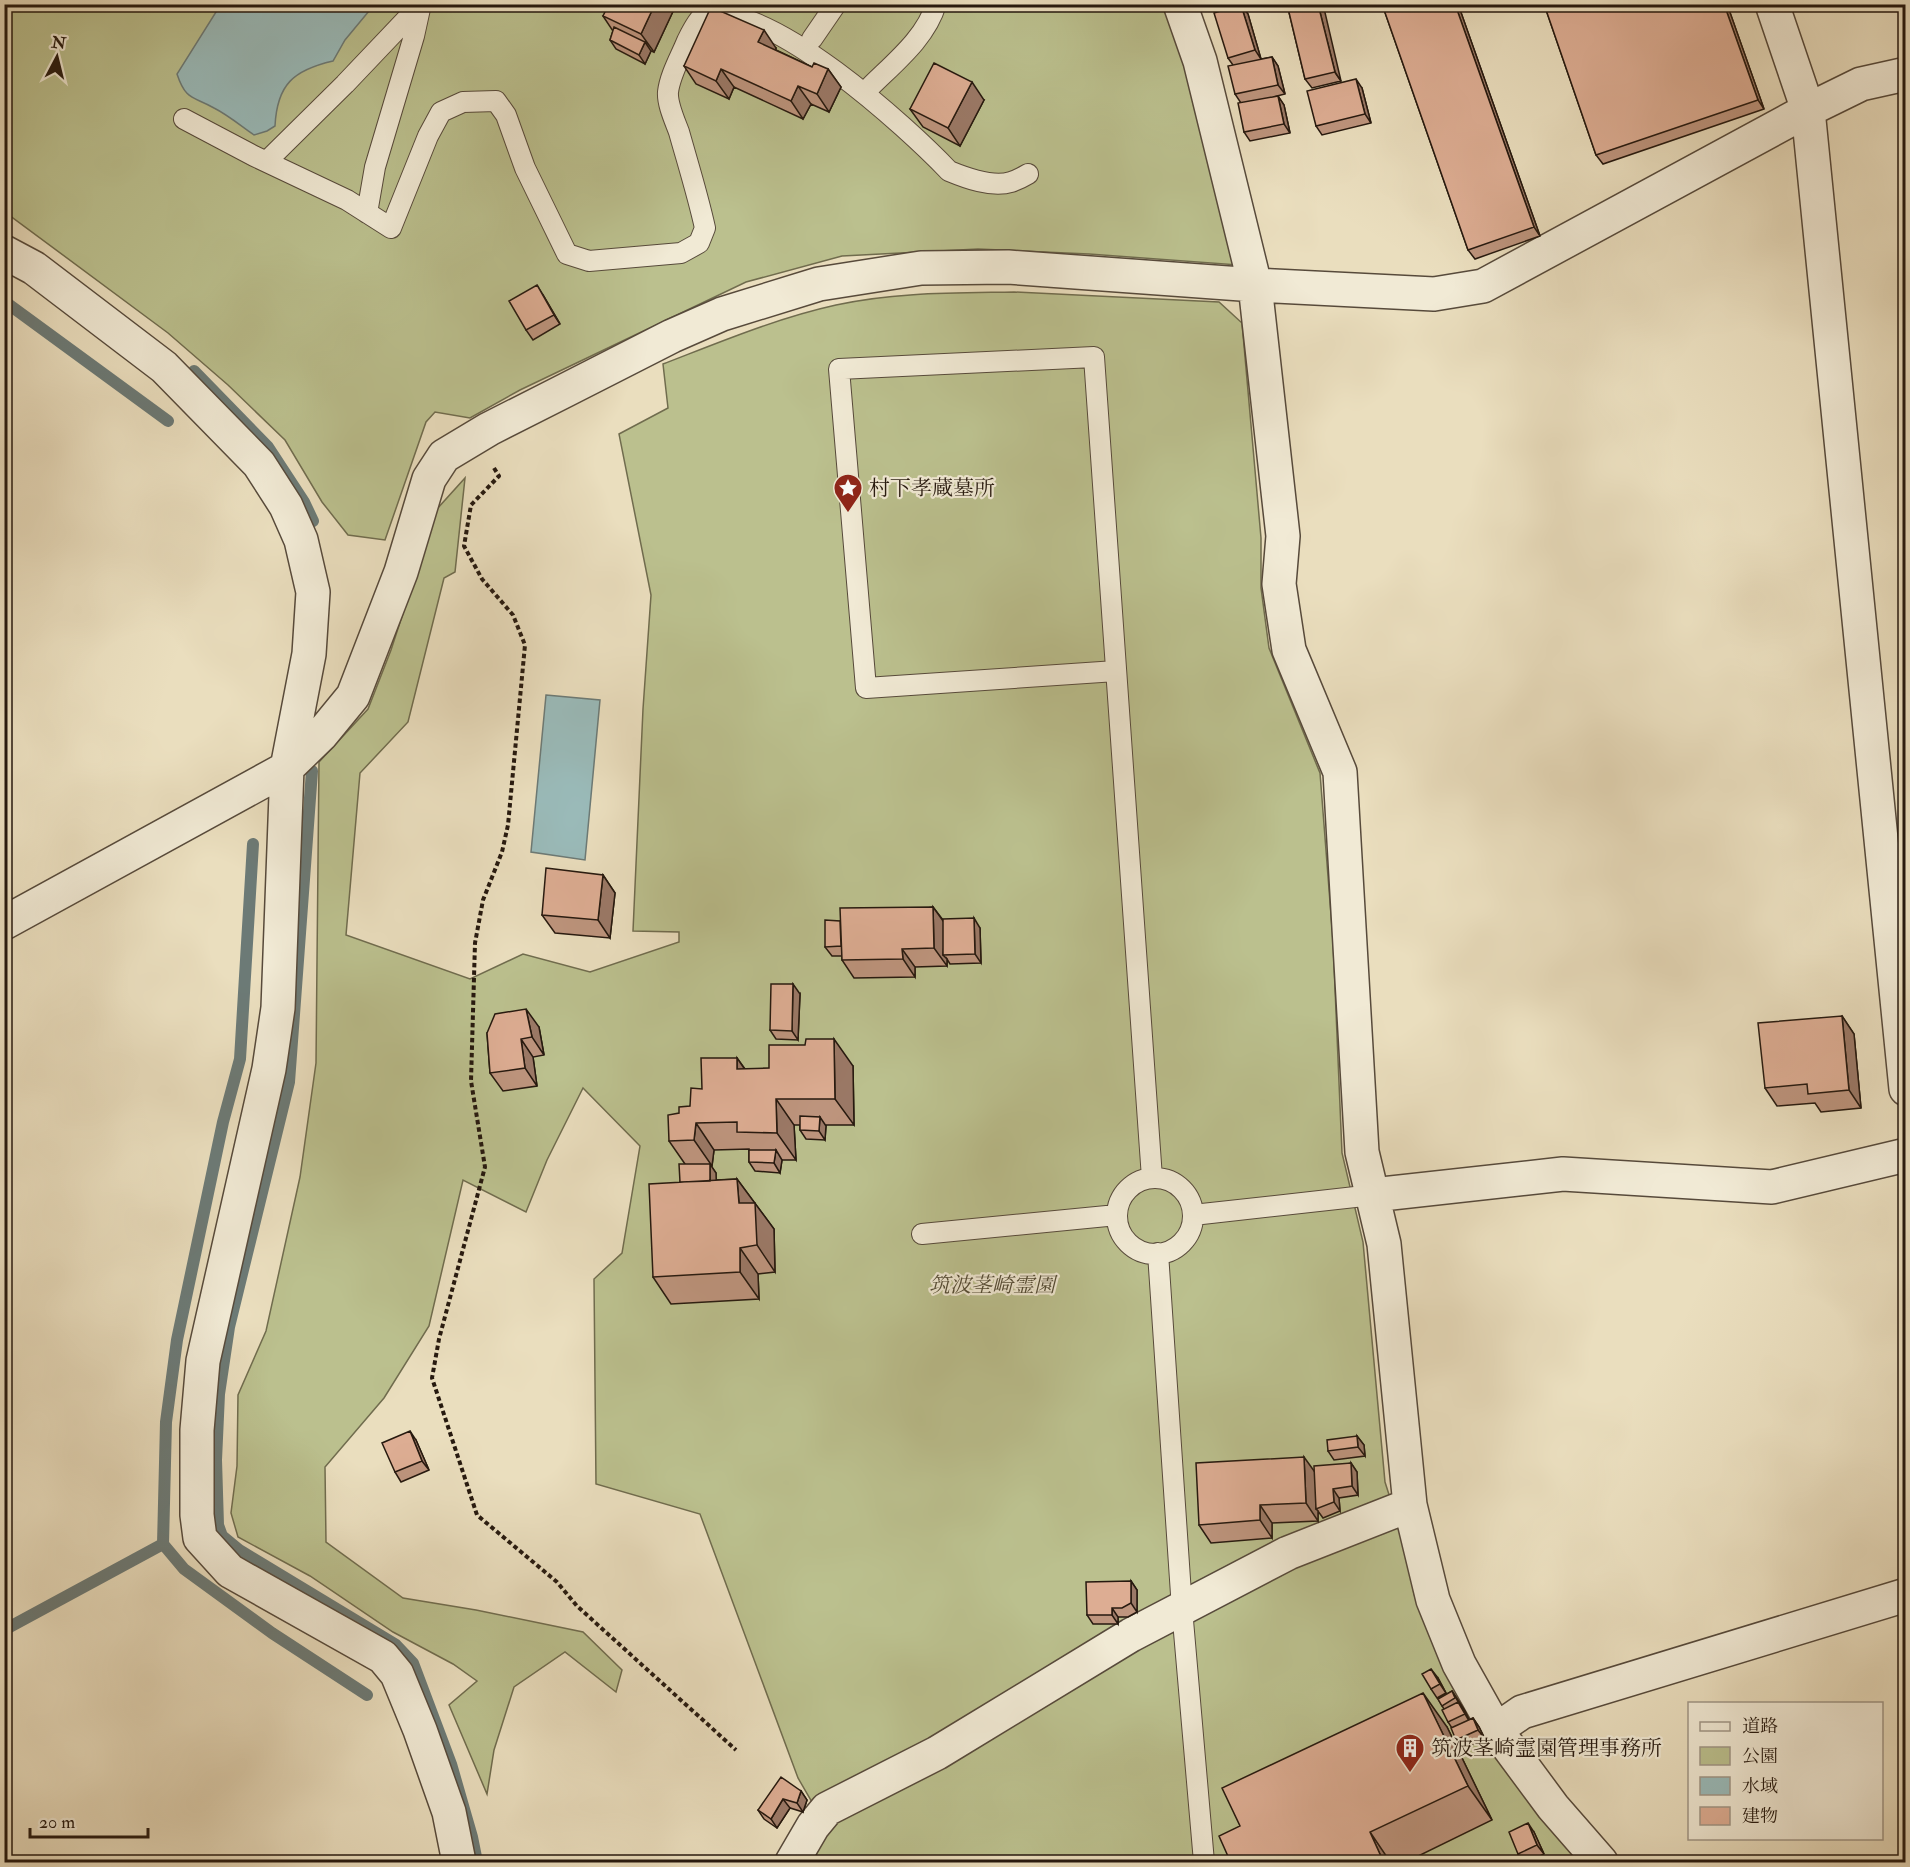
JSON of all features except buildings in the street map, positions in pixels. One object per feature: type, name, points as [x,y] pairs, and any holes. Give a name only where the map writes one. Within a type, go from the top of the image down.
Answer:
[{"type":"street","points":[[1180,4],[1200,61],[1255,285],[1283,536],[1279,584],[1289,650],[1340,772],[1362,1152],[1384,1244],[1410,1505],[1433,1600],[1459,1665],[1496,1730],[1552,1807],[1601,1863]]},
{"type":"street","points":[[1772,4],[1808,110],[1905,1089]]},
{"type":"street","points":[[4,923],[287,768],[321,735],[353,696],[401,572],[429,479],[444,456],[478,435],[672,336],[722,314],[819,284],[921,268],[1008,267],[1255,285],[1434,294],[1483,286],[1808,110],[1861,84],[1905,75]]},
{"type":"street","points":[[4,252],[34,268],[164,367],[259,464],[286,506],[301,540],[313,592],[309,654],[287,768],[278,1008],[269,1069],[203,1361],[197,1430],[197,1515],[200,1538],[230,1570],[383,1657],[397,1674],[449,1812],[459,1863]]},
{"type":"street","points":[[1373,1195],[1563,1174],[1772,1187],[1905,1155]]},
{"type":"street","points":[[792,1863],[813,1826],[827,1809],[937,1753],[1131,1635],[1288,1553],[1410,1505]]},
{"type":"street","points":[[1496,1730],[1522,1712],[1905,1595]]},
{"type":"lane","points":[[267,161],[421,4]]},
{"type":"lane","points":[[367,213],[375,167],[414,36],[421,4]]},
{"type":"lane","points":[[812,39],[836,4]]},
{"type":"lane","points":[[870,87],[918,39],[933,15],[936,4]]},
{"type":"lane","points":[[184,119],[347,200],[391,228],[428,136],[441,112],[463,102],[496,101],[506,115],[525,168],[567,254],[589,261],[681,252],[699,243],[705,228],[668,95],[674,71],[691,34],[703,15],[724,5],[749,7],[771,13],[812,39],[870,87],[949,171],[991,183],[1008,183],[1028,174]]},
{"type":"lane","points":[[1116,671],[866,688],[839,369],[1094,357],[1152,1178]]},
{"type":"lane","points":[[1152,1178],[1164,1179],[1176,1184],[1185,1192],[1191,1202],[1193,1215],[1192,1226],[1179,1245],[1170,1251],[1158,1253],[1134,1248],[1119,1228],[1117,1215],[1119,1204],[1131,1186],[1152,1178]]},
{"type":"lane","points":[[1193,1215],[1373,1195]]},
{"type":"lane","points":[[922,1234],[1117,1215]]},
{"type":"lane","points":[[1158,1253],[1182,1609],[1204,1863]]},
{"type":"path","points":[[478,435],[498,476],[471,505],[464,546],[482,579],[513,615],[525,645],[508,825],[502,852],[483,900],[475,943],[471,1081],[485,1167],[439,1339],[432,1378],[477,1515],[557,1582],[577,1606],[736,1750]]},
{"type":"green space","points":[[1163,4],[1187,72],[1238,265],[1089,254],[978,249],[842,256],[746,282],[520,390],[470,418],[435,412],[426,422],[385,540],[348,535],[322,502],[285,440],[228,385],[168,333],[5,212],[5,5]]},
{"type":"green space","name":"筑波茎崎霊園","points":[[1014,292],[1219,302],[1242,323],[1261,538],[1261,588],[1269,648],[1320,773],[1333,941],[1342,1153],[1363,1242],[1385,1482],[1406,1548],[1414,1594],[1430,1637],[1583,1862],[808,1862],[827,1828],[798,1778],[700,1514],[596,1484],[594,1279],[622,1253],[640,1146],[583,1088],[547,1160],[526,1212],[463,1180],[429,1326],[384,1398],[325,1467],[326,1542],[403,1598],[583,1632],[622,1670],[616,1692],[565,1652],[514,1687],[494,1750],[487,1794],[449,1705],[477,1681],[453,1664],[393,1632],[310,1576],[238,1537],[231,1513],[237,1466],[238,1395],[266,1331],[300,1177],[316,1063],[319,762],[368,709],[391,650],[437,509],[465,478],[455,572],[444,578],[408,722],[360,773],[346,935],[470,979],[523,954],[590,972],[679,942],[679,932],[633,931],[643,709],[651,595],[619,434],[668,408],[663,364],[749,331],[814,310],[858,301],[925,294]]},
{"type":"water","points":[[221,4],[374,5],[345,40],[333,61],[308,69],[290,81],[279,99],[275,126],[254,135],[224,114],[191,97],[180,83],[177,74]]},
{"type":"water","points":[[546,695],[600,700],[585,860],[531,852]]},
{"type":"waterway","points":[[4,301],[168,421]]},
{"type":"waterway","points":[[194,371],[268,447],[304,502],[313,521]]},
{"type":"waterway","points":[[312,771],[289,1082],[229,1327],[219,1394],[216,1460],[218,1525],[222,1536],[239,1550],[396,1645],[413,1663],[451,1764],[477,1862]]},
{"type":"waterway","points":[[253,844],[240,1059],[223,1122],[177,1340],[166,1422],[163,1544],[184,1569],[272,1633],[367,1695]]},
{"type":"waterway","points":[[4,1630],[163,1544]]},
{"type":"place","name":"村下孝蔵墓所","points":[[848,514]]},
{"type":"place","name":"筑波茎崎霊園管理事務所","points":[[1410,1774]]}]
